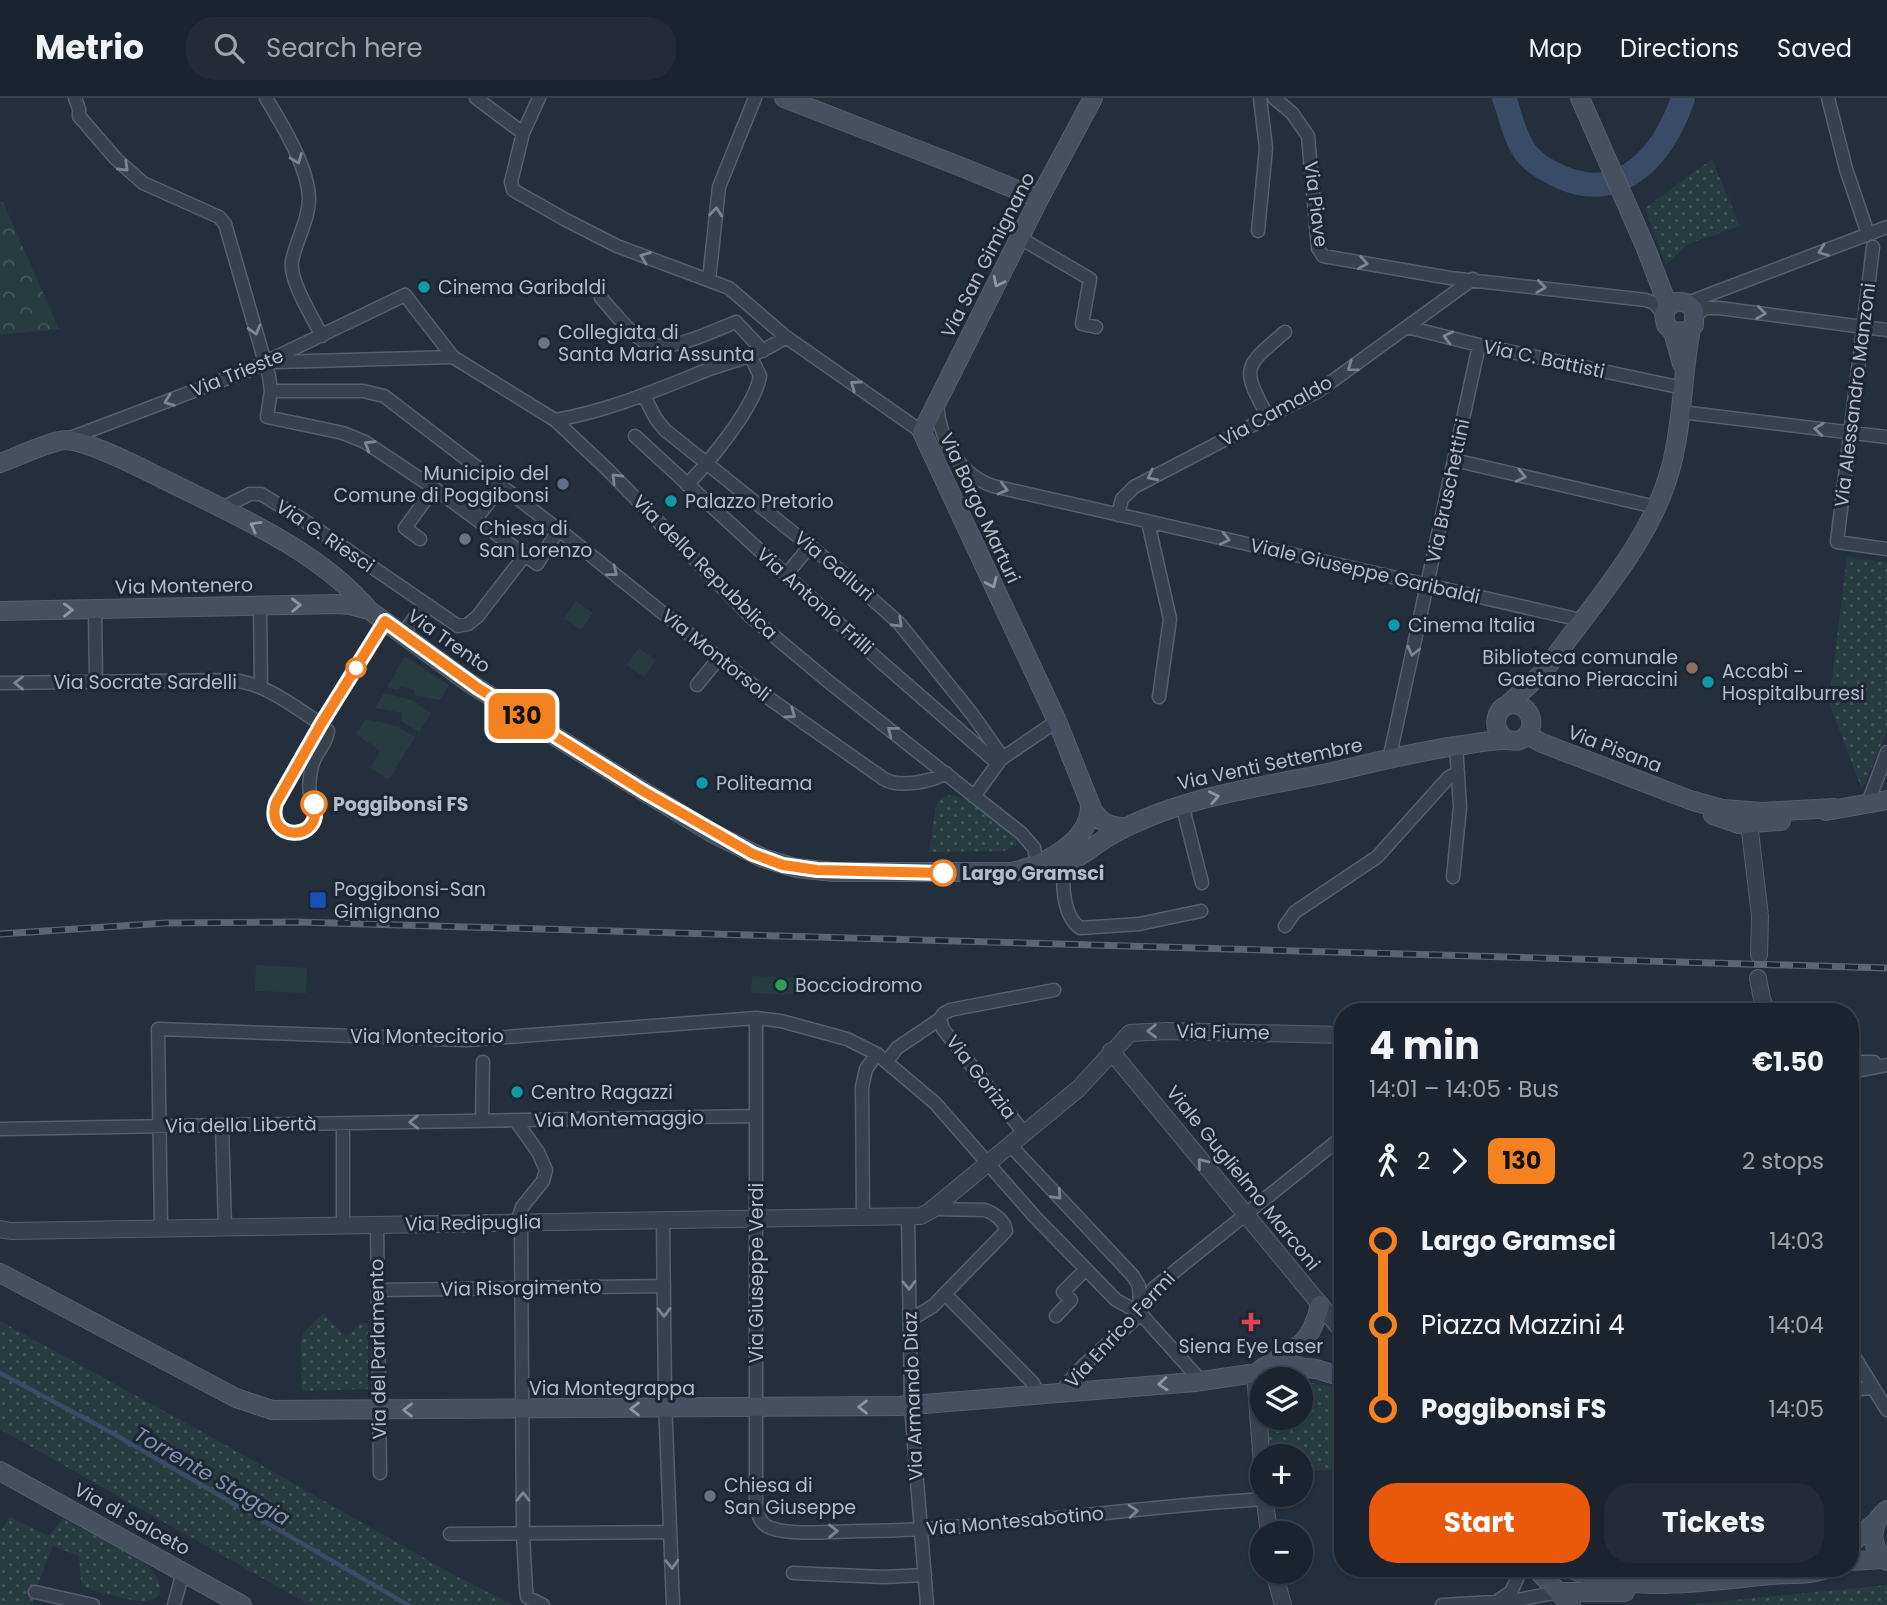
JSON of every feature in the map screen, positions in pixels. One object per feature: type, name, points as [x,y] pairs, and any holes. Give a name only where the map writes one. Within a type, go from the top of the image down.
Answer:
[{"type":"main road","points":[[783,98],[1039,199]]},
{"type":"main road","name":"Via San Gimignano","points":[[922,432],[1093,98]]},
{"type":"main road","points":[[1583,104],[1671,307],[1665,325],[1686,325]]},
{"type":"main road","points":[[1529,727],[1522,707],[1511,705],[1501,711],[1496,727],[1498,733],[1507,740],[1518,741],[1529,727],[1541,674],[1632,550],[1656,507],[1671,466],[1681,412],[1686,325],[1691,306],[1671,307]]},
{"type":"main road","name":"Via Borgo Marturi","points":[[922,432],[1057,721],[1090,804]]},
{"type":"main road","points":[[0,463],[65,440]]},
{"type":"main road","name":"Via Trento","points":[[65,440],[128,461],[288,544],[337,581],[369,610],[468,681],[712,833],[763,858],[789,866],[834,872],[990,874],[1030,867]]},
{"type":"main road","points":[[323,604],[335,596],[337,581]]},
{"type":"main road","name":"Via Montenero","points":[[0,611],[323,604],[350,604],[369,610]]},
{"type":"main road","name":"Via Venti Settembre","points":[[1456,746],[1460,741],[1479,733],[1541,674]]},
{"type":"main road","name":"Via Pisana","points":[[1529,727],[1542,743],[1690,800],[1738,811],[1835,808],[1887,800]]},
{"type":"main road","name":"Via Venti Settembre","points":[[1030,867],[1050,870],[1064,866],[1127,827],[1182,804],[1456,746],[1507,740]]},
{"type":"main road","name":"Via Pisana","points":[[1690,800],[1721,819],[1750,825],[1791,820],[1835,808]]},
{"type":"main road","points":[[1030,867],[1063,849],[1079,834],[1090,816],[1090,804]]},
{"type":"main road","points":[[1090,804],[1106,824],[1127,827]]},
{"type":"main road","name":"Via Montegrappa","points":[[0,1273],[251,1405],[284,1411],[911,1406],[1201,1381],[1250,1373]]},
{"type":"main road","points":[[1263,1367],[1306,1341],[1313,1330],[1320,1305]]},
{"type":"main road","points":[[1325,1371],[1334,1366]]},
{"type":"main road","name":"Via Montegrappa","points":[[1313,1369],[1334,1374]]},
{"type":"main road","name":"Via di Salceto","points":[[0,1471],[242,1605]]},
{"type":"main road","points":[[1859,1536],[1882,1516]]},
{"type":"main road","points":[[1882,1516],[1874,1530],[1875,1546],[1885,1560]]},
{"type":"main road","points":[[1859,1561],[1885,1560]]},
{"type":"main road","points":[[1544,1577],[1565,1598],[1653,1591],[1689,1583],[1754,1577]]},
{"type":"main road","points":[[1598,1577],[1607,1580],[1689,1583]]},
{"type":"main road","points":[[1606,1605],[1620,1592]]},
{"type":"street","points":[[75,98],[79,116],[116,159],[143,183],[223,220],[271,363],[267,418],[358,438],[434,488],[537,564],[559,529]]},
{"type":"street","points":[[266,98],[289,138],[307,183],[308,207],[291,264],[298,287],[322,336]]},
{"type":"street","points":[[475,98],[523,133],[539,98]]},
{"type":"street","points":[[709,280],[719,187],[755,98]]},
{"type":"street","points":[[1258,232],[1266,148],[1260,98]]},
{"type":"street","name":"Via Piave","points":[[1274,98],[1292,113],[1307,136],[1320,254],[1419,273],[1473,279]]},
{"type":"street","points":[[1828,98],[1846,169],[1868,234]]},
{"type":"street","name":"Via Borgo Marturi","points":[[523,133],[511,182],[513,190],[617,246],[737,293],[786,337],[922,432]]},
{"type":"street","points":[[1473,279],[1646,300],[1656,305],[1671,307],[1887,227]]},
{"type":"street","points":[[1020,238],[1090,279],[1082,324],[1096,327]]},
{"type":"street","name":"Via Alessandro Manzoni","points":[[1873,247],[1837,542],[1887,549]]},
{"type":"street","name":"Via Camaldo","points":[[1118,515],[1122,499],[1134,486],[1320,390],[1473,279]]},
{"type":"street","name":"Via Trieste","points":[[65,440],[271,363],[405,295]]},
{"type":"street","name":"Via della Repubblica","points":[[405,295],[453,357],[555,420],[608,470],[746,613],[1028,840],[1035,852],[1030,867]]},
{"type":"street","points":[[601,298],[636,336],[653,346],[677,344],[736,322],[757,354],[758,384],[750,402],[708,463],[687,485]]},
{"type":"street","points":[[1686,325],[1703,309],[1715,307],[1887,330]]},
{"type":"street","name":"Via C. Battisti","points":[[1407,327],[1479,345],[1683,379]]},
{"type":"street","points":[[1268,417],[1251,384],[1250,368],[1257,356],[1285,332]]},
{"type":"street","points":[[555,420],[644,396],[757,354],[786,337]]},
{"type":"street","name":"Via Bruschettini","points":[[1389,760],[1479,345]]},
{"type":"street","points":[[271,363],[453,357]]},
{"type":"street","name":"Via Montorsoli","points":[[271,391],[356,391],[380,394],[559,529],[770,699],[887,781],[898,783],[927,780],[946,773]]},
{"type":"street","name":"Via Gallurì","points":[[644,396],[662,427],[810,546],[905,629],[1000,760]]},
{"type":"street","name":"Viale Giuseppe Garibaldi","points":[[937,403],[940,428],[946,444],[960,462],[983,482],[1000,488],[1581,620]]},
{"type":"street","points":[[1681,412],[1887,437]]},
{"type":"street","name":"Via Antonio Frilli","points":[[635,436],[786,575],[1000,760]]},
{"type":"street","points":[[1454,460],[1656,507]]},
{"type":"street","points":[[476,519],[501,486]]},
{"type":"street","points":[[420,539],[405,528],[434,488]]},
{"type":"street","name":"Via G. Riesci","points":[[222,508],[250,494],[261,494],[313,526],[456,626],[468,624],[479,614],[525,555]]},
{"type":"street","points":[[1148,522],[1170,619],[1158,697]]},
{"type":"street","points":[[786,575],[810,546]]},
{"type":"street","points":[[403,634],[424,604]]},
{"type":"street","points":[[260,606],[261,688]]},
{"type":"street","points":[[95,609],[96,682]]},
{"type":"street","points":[[321,724],[329,734],[312,764],[311,798],[316,817],[309,828],[296,833],[284,830],[276,821],[274,809],[279,798],[321,724],[385,621]]},
{"type":"street","points":[[697,685],[719,658]]},
{"type":"street","name":"Via Socrate Sardelli","points":[[0,683],[241,681],[261,688],[321,724]]},
{"type":"street","points":[[975,795],[1000,760],[1057,721]]},
{"type":"street","points":[[1453,877],[1460,807],[1456,746]]},
{"type":"street","points":[[1868,803],[1887,752]]},
{"type":"street","points":[[1285,926],[1298,909],[1377,857],[1448,778],[1458,772]]},
{"type":"street","points":[[279,798],[292,791],[299,791],[311,798]]},
{"type":"street","points":[[1182,804],[1202,883]]},
{"type":"street","points":[[1759,955],[1760,916],[1751,820],[1791,811]]},
{"type":"street","points":[[1064,866],[1064,894],[1078,928],[1130,925],[1201,911]]},
{"type":"street","points":[[1758,978],[1764,1003]]},
{"type":"street","name":"Via Gorizia","points":[[882,1057],[940,1019],[947,1011],[1054,990]]},
{"type":"street","name":"Via Montecitorio","points":[[161,1228],[158,1029],[467,1040],[756,1018],[781,1020],[859,1043],[882,1057],[946,1114],[987,1164],[1116,1300],[1140,1314]]},
{"type":"street","name":"Via Giuseppe Verdi","points":[[756,1018],[756,1503],[759,1517],[765,1526]]},
{"type":"street","name":"Via Gorizia","points":[[940,1019],[943,1029],[1024,1133]]},
{"type":"street","name":"Via Fiume","points":[[933,1209],[1078,1089],[1128,1034],[1143,1031],[1334,1035]]},
{"type":"street","name":"Viale Guglielmo Marconi","points":[[1111,1051],[1334,1322]]},
{"type":"street","points":[[863,1217],[862,1082],[866,1069],[882,1057]]},
{"type":"street","points":[[482,1121],[483,1062]]},
{"type":"street","points":[[1859,1062],[1887,1064]]},
{"type":"street","points":[[1859,1070],[1887,1064]]},
{"type":"street","name":"Via Montemaggio","points":[[482,1121],[756,1116]]},
{"type":"street","name":"Via della Libertà","points":[[0,1129],[482,1121]]},
{"type":"street","points":[[516,1121],[541,1156],[546,1170],[543,1181],[522,1207],[519,1222],[522,1288],[523,1534],[527,1597],[542,1605]]},
{"type":"street","points":[[343,1124],[343,1226]]},
{"type":"street","points":[[222,1126],[225,1227]]},
{"type":"street","name":"Via Enrico Fermi","points":[[1061,1393],[1076,1374],[1140,1314],[1146,1298],[1154,1288],[1334,1143]]},
{"type":"street","points":[[1010,1145],[1136,1281],[1140,1291],[1140,1314],[1201,1381]]},
{"type":"street","points":[[910,1320],[945,1294],[1006,1231],[1003,1223],[985,1210],[933,1209]]},
{"type":"street","name":"Via Redipuglia","points":[[4,1231],[908,1216],[924,1215],[933,1209]]},
{"type":"street","name":"Via Armando Diaz","points":[[908,1216],[911,1406],[927,1605]]},
{"type":"street","points":[[663,1219],[665,1409],[673,1605]]},
{"type":"street","name":"Via del Parlamento","points":[[377,1225],[380,1473]]},
{"type":"street","points":[[1056,1316],[1071,1300],[1063,1292],[1086,1269]]},
{"type":"street","name":"Via Risorgimento","points":[[377,1290],[664,1286]]},
{"type":"street","points":[[945,1294],[1033,1383],[1039,1395]]},
{"type":"street","points":[[1859,1365],[1887,1410]]},
{"type":"street","points":[[1859,1389],[1873,1388]]},
{"type":"street","name":"Via Montesabotino","points":[[765,1526],[789,1531],[921,1530],[1250,1498]]},
{"type":"street","points":[[450,1534],[670,1532]]},
{"type":"street","points":[[174,1605],[183,1572]]},
{"type":"street","points":[[793,1573],[883,1577],[925,1575]]},
{"type":"street","points":[[1499,1600],[1511,1592],[1518,1577]]},
{"type":"street","points":[[1277,1584],[1283,1605]]},
{"type":"street","points":[[35,1591],[93,1605]]},
{"type":"street","points":[[1442,1605],[1565,1598]]},
{"type":"green space","points":[[1712,159],[1740,226],[1688,244],[1666,265],[1645,208]]},
{"type":"green space","points":[[0,201],[3,202],[59,329],[0,335]]},
{"type":"green space","points":[[1847,557],[1887,562],[1887,732],[1862,789],[1829,703]]},
{"type":"green space","points":[[576,601],[593,613],[581,630],[564,618]]},
{"type":"green space","points":[[639,648],[656,660],[644,677],[627,665]]},
{"type":"green space","points":[[405,656],[449,685],[440,700],[415,695],[415,690],[400,686],[398,690],[387,687]]},
{"type":"green space","points":[[384,693],[412,700],[431,713],[419,732],[401,721],[402,713],[375,708]]},
{"type":"green space","points":[[366,719],[397,726],[415,737],[388,779],[370,768],[380,751],[356,734]]},
{"type":"green space","points":[[949,795],[966,799],[1015,837],[1017,845],[1004,851],[929,852],[936,806],[941,798]]},
{"type":"green space","points":[[256,965],[307,968],[306,993],[255,991]]},
{"type":"green space","name":"Bocciodromo","points":[[752,976],[810,978],[809,995],[751,993]]},
{"type":"green space","points":[[323,1313],[346,1337],[361,1323],[368,1323],[368,1389],[302,1391],[303,1333]]},
{"type":"green space","points":[[0,1321],[454,1575],[513,1605],[310,1605],[0,1429]]},
{"type":"green space","points":[[1313,1383],[1334,1387],[1334,1470],[1313,1471],[1313,1444],[1270,1444],[1268,1430],[1313,1430]]},
{"type":"green space","points":[[10,1517],[48,1536],[63,1519],[115,1545],[154,1572],[160,1585],[158,1595],[153,1599],[139,1601],[87,1589],[81,1581],[79,1556],[53,1546],[35,1591],[33,1605],[0,1605],[0,1531]]},
{"type":"green space","points":[[1887,1585],[1887,1605],[1684,1605]]},
{"type":"waterway","points":[[1504,98],[1518,140],[1526,153],[1547,170],[1583,184],[1604,184],[1622,179],[1638,168],[1653,154],[1665,137],[1683,98]]},
{"type":"waterway","name":"Torrente Staggia","points":[[0,1373],[114,1434],[408,1605]]},
{"type":"railway","points":[[0,934],[166,923],[298,922],[1887,968]]},
{"type":"bus line","name":"130","points":[[314,804],[316,817],[309,828],[303,831],[296,833],[284,830],[276,821],[276,803],[385,621],[478,688],[712,833],[753,854],[796,868],[859,873],[943,873]]},
{"type":"place","name":"Cinema Garibaldi","points":[[424,287]]},
{"type":"place","name":"Collegiata di Santa Maria Assunta","points":[[544,343]]},
{"type":"place","name":"Municipio del Comune di Poggibonsi","points":[[563,484]]},
{"type":"place","name":"Palazzo Pretorio","points":[[671,501]]},
{"type":"place","name":"Chiesa di San Lorenzo","points":[[465,539]]},
{"type":"place","name":"Cinema Italia","points":[[1394,625]]},
{"type":"place","name":"Biblioteca comunale Gaetano Pieraccini","points":[[1692,668]]},
{"type":"place","name":"Accabì - Hospitalburresi","points":[[1708,682]]},
{"type":"place","name":"Politeama","points":[[702,783]]},
{"type":"place","name":"Poggibonsi FS","points":[[314,804]]},
{"type":"place","name":"Largo Gramsci","points":[[943,873]]},
{"type":"place","name":"Poggibonsi-San Gimignano","points":[[318,900]]},
{"type":"place","name":"Bocciodromo","points":[[781,985]]},
{"type":"place","name":"Centro Ragazzi","points":[[517,1092]]},
{"type":"place","name":"Siena Eye Laser","points":[[1251,1322]]},
{"type":"place","name":"Chiesa di San Giuseppe","points":[[710,1496]]}]
